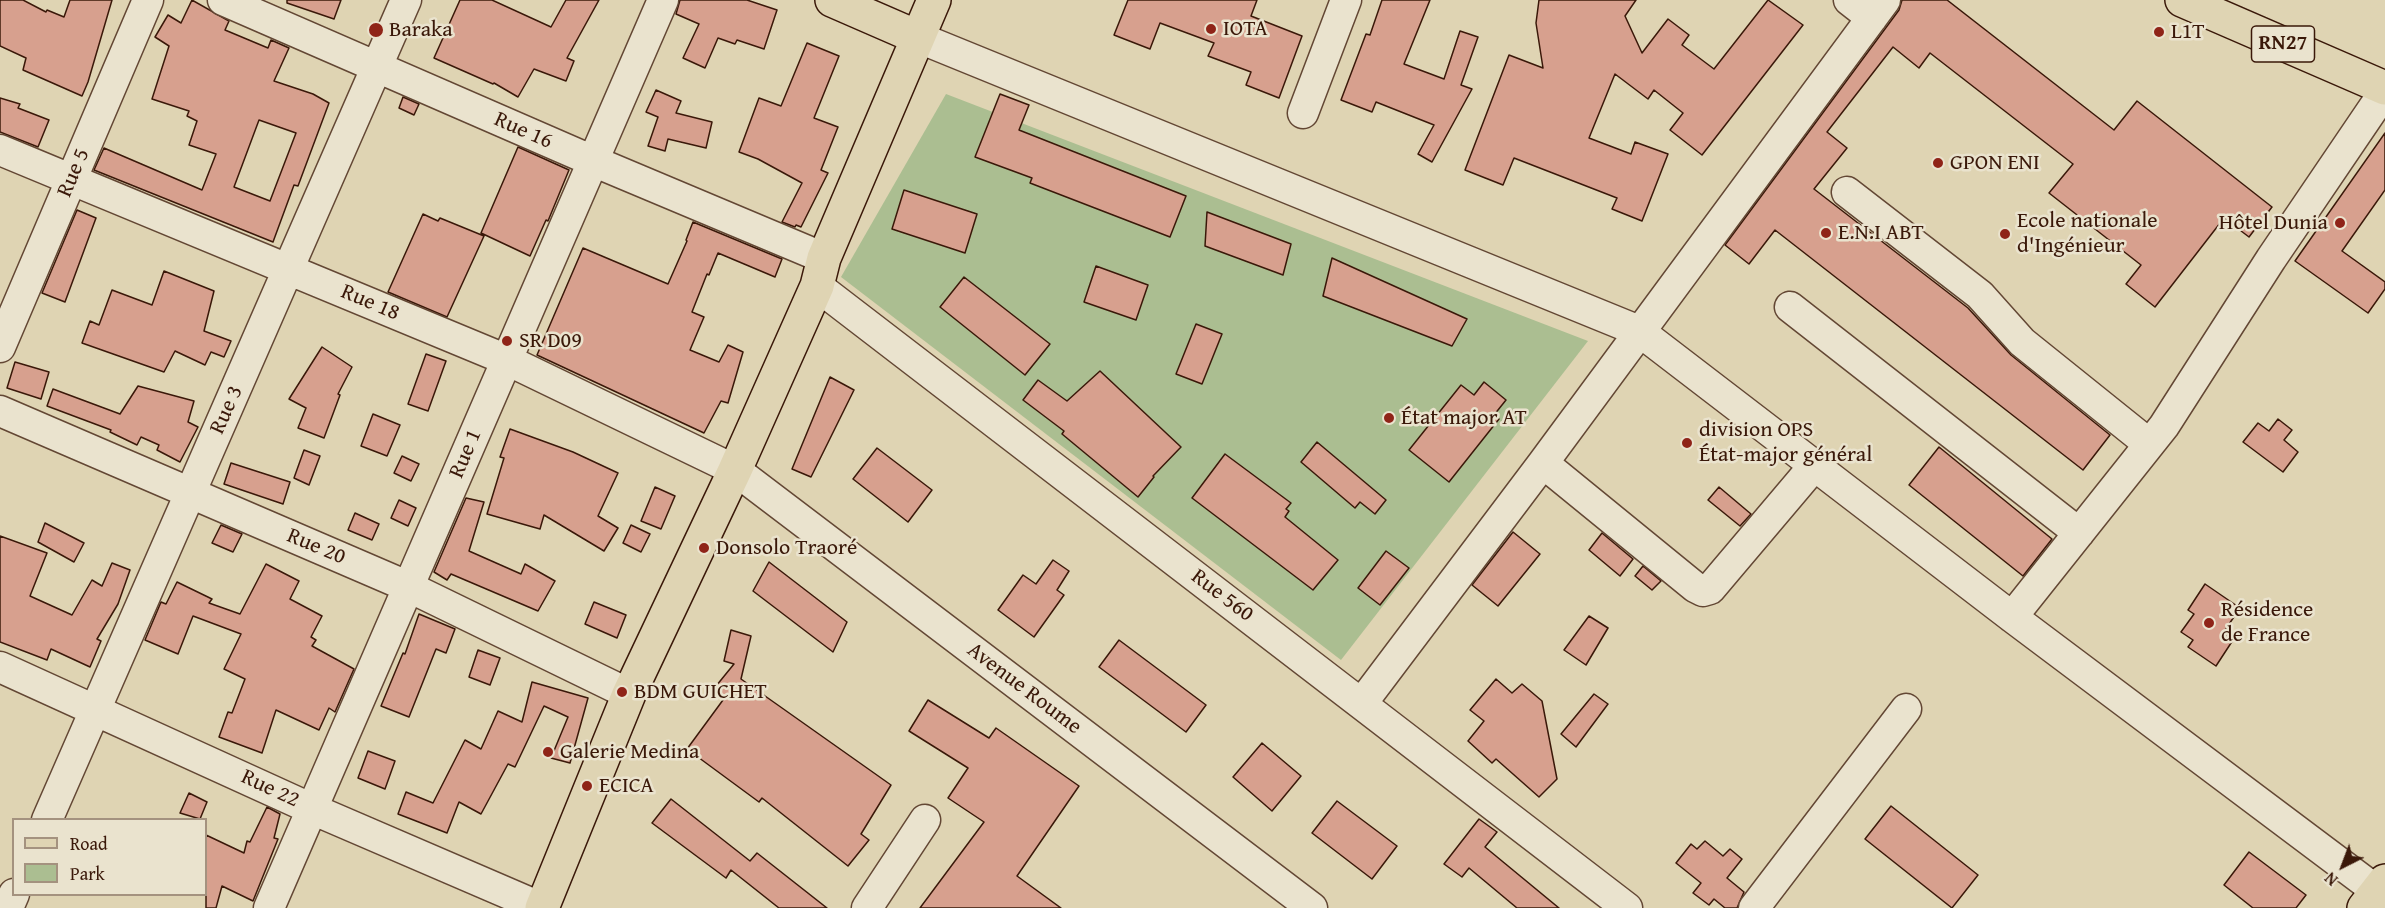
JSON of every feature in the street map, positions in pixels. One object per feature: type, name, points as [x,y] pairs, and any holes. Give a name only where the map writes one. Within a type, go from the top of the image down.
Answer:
[{"type":"main road","points":[[832,0],[917,37]]},
{"type":"main road","points":[[542,908],[629,693],[735,470],[934,0]]},
{"type":"main road","name":"RN27","points":[[2182,0],[2385,89]]},
{"type":"street","name":"Rue 5","points":[[0,347],[148,0]]},
{"type":"street","name":"Rue 16","points":[[223,0],[593,161],[820,272]]},
{"type":"street","name":"Rue 3","points":[[47,818],[406,0]]},
{"type":"street","name":"Rue 1","points":[[269,908],[663,0]]},
{"type":"street","points":[[1303,113],[1346,0]]},
{"type":"street","points":[[1362,703],[1543,463],[1869,6]]},
{"type":"street","points":[[917,37],[1639,331],[2378,894]]},
{"type":"street","points":[[2013,618],[2164,426],[2271,259],[2385,89]]},
{"type":"street","name":"Rue 18","points":[[0,150],[507,360],[735,470]]},
{"type":"street","points":[[1847,192],[1980,295],[2022,342],[2149,444]]},
{"type":"street","name":"Rue 560","points":[[820,272],[1362,703],[1626,908]]},
{"type":"street","points":[[1790,307],[2079,534]]},
{"type":"street","name":"Rue 20","points":[[0,411],[408,587],[629,693]]},
{"type":"street","points":[[1543,463],[1703,591],[1710,589],[1814,466]]},
{"type":"street","name":"Avenue Roume","points":[[735,470],[1312,908]]},
{"type":"street","name":"Rue 22","points":[[0,667],[312,809],[542,908]]},
{"type":"street","points":[[1754,908],[1906,709]]},
{"type":"street","points":[[867,908],[925,820]]},
{"type":"green space","points":[[946,94],[1588,341],[1341,660],[841,277]]},
{"type":"building","points":[[0,0],[23,0],[46,12],[47,10],[64,17],[70,0],[112,0],[82,96],[23,70],[26,58],[0,46]]},
{"type":"building","points":[[192,0],[229,21],[225,30],[268,48],[271,40],[289,48],[274,81],[313,94],[329,103],[298,186],[294,185],[273,242],[94,170],[104,148],[202,190],[216,154],[189,145],[197,121],[187,116],[189,111],[152,99],[169,46],[155,37],[168,15],[181,23]],"holes":[[[259,120],[296,133],[270,201],[234,187]]]},
{"type":"building","points":[[287,0],[341,0],[334,19],[287,3]]},
{"type":"building","points":[[460,0],[492,0],[551,27],[566,0],[599,0],[567,58],[574,61],[566,81],[534,69],[518,97],[494,83],[434,58]]},
{"type":"building","points":[[680,0],[747,0],[777,10],[764,49],[737,40],[735,44],[718,38],[705,68],[683,58],[699,24],[676,14]]},
{"type":"building","name":"IOTA","points":[[1128,0],[1257,0],[1251,16],[1302,36],[1279,98],[1246,85],[1251,72],[1208,56],[1214,43],[1160,23],[1150,49],[1114,35]]},
{"type":"building","points":[[1382,0],[1430,0],[1404,64],[1444,79],[1460,31],[1478,37],[1461,85],[1472,89],[1432,162],[1418,154],[1434,125],[1376,102],[1372,112],[1341,100],[1366,34],[1370,35]]},
{"type":"building","points":[[1539,0],[1636,0],[1625,16],[1642,53],[1668,19],[1689,35],[1682,45],[1714,69],[1768,0],[1803,25],[1702,155],[1670,130],[1683,113],[1654,90],[1648,99],[1615,74],[1589,138],[1631,154],[1635,142],[1668,154],[1642,221],[1612,209],[1617,198],[1514,158],[1503,185],[1465,170],[1509,55],[1543,68],[1536,23]]},
{"type":"building","name":"E.N.I ABT","points":[[1902,0],[1947,0],[2114,130],[2137,101],[2272,207],[2249,237],[2224,218],[2155,307],[2126,284],[2141,265],[2049,193],[2073,164],[1930,53],[1919,68],[1893,47],[1827,132],[1847,148],[1814,189],[1968,308],[2011,355],[2110,435],[2083,470],[1775,230],[1749,264],[1725,245],[1899,10]]},
{"type":"building","points":[[807,43],[839,56],[814,118],[838,127],[821,170],[828,173],[801,227],[796,225],[795,227],[782,222],[802,183],[758,159],[739,152],[759,98],[781,106]]},
{"type":"building","points":[[656,90],[681,101],[676,113],[712,122],[706,148],[668,139],[665,151],[648,146],[658,117],[646,112]]},
{"type":"building","points":[[1000,94],[1029,105],[1019,130],[1186,196],[1170,237],[1030,183],[1032,178],[975,157]]},
{"type":"building","points":[[403,97],[419,104],[414,115],[399,108]]},
{"type":"building","points":[[0,98],[20,104],[18,108],[49,120],[38,147],[0,132]]},
{"type":"building","points":[[2385,133],[2385,190],[2342,251],[2385,282],[2385,289],[2368,313],[2295,261]]},
{"type":"building","points":[[518,147],[569,170],[548,221],[546,220],[530,256],[481,233]]},
{"type":"building","points":[[904,190],[977,214],[965,253],[892,229]]},
{"type":"building","points":[[77,210],[96,218],[65,302],[42,293]]},
{"type":"building","points":[[1207,212],[1291,244],[1283,275],[1205,246]]},
{"type":"building","points":[[423,214],[438,221],[440,218],[484,236],[447,317],[388,292]]},
{"type":"building","points":[[693,222],[782,259],[775,277],[718,253],[709,275],[707,274],[692,312],[704,317],[690,350],[719,362],[728,345],[743,352],[728,403],[721,401],[704,433],[537,355],[583,248],[668,284]]},
{"type":"building","points":[[1332,258],[1467,319],[1452,346],[1323,296]]},
{"type":"building","points":[[1096,266],[1148,285],[1136,320],[1084,302]]},
{"type":"building","points":[[164,271],[214,291],[204,331],[231,341],[224,357],[211,352],[205,365],[175,351],[164,372],[82,343],[90,321],[99,325],[112,290],[152,305]]},
{"type":"building","points":[[964,277],[1050,344],[1025,375],[940,307]]},
{"type":"building","points":[[1196,324],[1222,334],[1202,384],[1176,374]]},
{"type":"building","points":[[322,347],[352,367],[338,394],[340,395],[324,438],[298,428],[306,408],[289,399]]},
{"type":"building","points":[[426,354],[446,361],[428,411],[408,404]]},
{"type":"building","points":[[15,362],[49,372],[41,399],[7,388]]},
{"type":"building","points":[[1100,371],[1181,447],[1153,476],[1138,497],[1062,434],[1064,431],[1023,400],[1038,380],[1067,401]]},
{"type":"building","points":[[830,377],[854,390],[811,477],[792,469]]},
{"type":"building","points":[[1484,382],[1506,400],[1494,415],[1499,419],[1449,482],[1409,450],[1461,385],[1474,395]]},
{"type":"building","points":[[138,386],[194,401],[188,422],[198,427],[180,462],[157,450],[159,445],[141,437],[137,445],[110,432],[111,430],[47,406],[53,389],[120,414]]},
{"type":"building","points":[[373,414],[400,425],[387,456],[361,446]]},
{"type":"building","points":[[2278,419],[2292,430],[2284,440],[2298,452],[2283,472],[2243,442],[2258,423],[2269,431]]},
{"type":"building","points":[[510,429],[573,452],[618,473],[598,516],[618,528],[604,551],[544,515],[540,529],[487,514],[504,458],[500,457]]},
{"type":"building","points":[[1317,442],[1386,500],[1375,514],[1360,502],[1355,508],[1301,462]]},
{"type":"building","points":[[1939,447],[2052,539],[2023,576],[1909,485]]},
{"type":"building","points":[[877,448],[932,490],[908,522],[853,479]]},
{"type":"building","points":[[304,450],[320,456],[309,485],[294,478]]},
{"type":"building","points":[[1225,454],[1291,503],[1286,509],[1289,511],[1285,517],[1338,560],[1313,590],[1192,498]]},
{"type":"building","points":[[402,456],[419,464],[411,481],[394,473]]},
{"type":"building","points":[[231,463],[290,482],[283,504],[224,484]]},
{"type":"building","points":[[655,487],[675,496],[661,529],[641,521]]},
{"type":"building","points":[[1719,487],[1751,514],[1740,526],[1708,500]]},
{"type":"building","points":[[466,498],[484,502],[469,551],[521,574],[525,564],[555,581],[538,611],[451,574],[447,580],[434,572]]},
{"type":"building","points":[[399,500],[416,508],[408,526],[391,518]]},
{"type":"building","points":[[355,513],[379,524],[372,540],[348,530]]},
{"type":"building","points":[[45,523],[84,543],[74,562],[38,542]]},
{"type":"building","points":[[221,525],[242,534],[233,552],[212,543]]},
{"type":"building","points":[[631,525],[650,534],[641,552],[623,543]]},
{"type":"building","points":[[1513,532],[1540,554],[1498,606],[1472,585]]},
{"type":"building","points":[[1602,533],[1633,559],[1620,576],[1589,550]]},
{"type":"building","points":[[0,536],[47,553],[30,596],[72,615],[92,580],[102,586],[112,563],[130,570],[118,604],[97,639],[101,641],[90,667],[51,649],[47,660],[0,642]]},
{"type":"building","points":[[1386,551],[1409,568],[1380,605],[1358,588]]},
{"type":"building","points":[[1053,560],[1069,571],[1057,590],[1064,595],[1034,637],[998,610],[1023,575],[1036,584]]},
{"type":"building","points":[[769,562],[847,622],[833,652],[753,591]]},
{"type":"building","points":[[266,564],[299,581],[290,599],[322,616],[311,637],[316,640],[312,646],[354,669],[335,712],[329,708],[319,730],[276,710],[262,753],[219,737],[228,712],[232,713],[245,679],[224,669],[241,634],[193,616],[178,654],[145,640],[161,602],[166,604],[177,582],[212,599],[209,603],[240,614]]},
{"type":"building","points":[[1643,566],[1661,581],[1652,590],[1635,576]]},
{"type":"building","name":"Résidence de France","points":[[2205,584],[2240,608],[2223,633],[2233,640],[2216,666],[2188,647],[2193,640],[2181,632],[2194,614],[2188,610]]},
{"type":"building","points":[[594,602],[626,615],[617,638],[585,624]]},
{"type":"building","points":[[419,614],[455,629],[446,653],[436,649],[409,717],[381,706],[403,653],[405,654]]},
{"type":"building","points":[[1589,616],[1608,628],[1586,665],[1564,650]]},
{"type":"building","points":[[731,630],[751,636],[741,679],[891,785],[861,834],[869,840],[848,866],[762,798],[759,802],[687,749],[723,700],[712,691],[734,664],[724,661]]},
{"type":"building","points":[[1119,640],[1206,705],[1186,732],[1099,667]]},
{"type":"building","points":[[478,650],[500,658],[490,685],[469,677]]},
{"type":"building","points":[[1496,679],[1512,693],[1522,684],[1542,701],[1557,779],[1539,797],[1496,759],[1492,763],[1468,741],[1484,721],[1470,710]]},
{"type":"building","points":[[532,682],[588,698],[570,763],[551,758],[568,717],[544,706],[515,767],[508,764],[481,814],[459,802],[447,833],[398,814],[406,792],[433,803],[465,740],[481,749],[498,711],[522,722]]},
{"type":"building","points":[[1594,694],[1608,704],[1576,747],[1561,734]]},
{"type":"building","points":[[928,700],[989,738],[996,728],[1079,786],[1017,876],[1061,908],[920,908],[984,822],[948,798],[968,768],[909,731]]},
{"type":"building","points":[[1262,743],[1301,776],[1272,811],[1233,777]]},
{"type":"building","points":[[368,751],[395,761],[385,789],[358,778]]},
{"type":"building","points":[[189,793],[207,802],[200,818],[180,813]]},
{"type":"building","points":[[671,799],[750,861],[757,853],[827,908],[779,908],[731,870],[726,878],[652,823]]},
{"type":"building","points":[[1337,801],[1397,846],[1372,879],[1312,833]]},
{"type":"building","points":[[1891,806],[1978,875],[1952,908],[1865,839]]},
{"type":"building","points":[[267,807],[280,814],[274,838],[278,839],[253,901],[222,886],[216,908],[206,908],[207,835],[244,853],[247,841],[250,842]]},
{"type":"building","points":[[1479,819],[1497,832],[1485,847],[1559,908],[1517,908],[1469,868],[1462,877],[1444,864]]},
{"type":"building","points":[[1705,841],[1723,856],[1730,849],[1742,859],[1727,878],[1744,892],[1737,908],[1725,908],[1714,899],[1709,905],[1693,893],[1701,883],[1676,863],[1691,844],[1697,849]]},
{"type":"building","points":[[2249,852],[2306,895],[2296,908],[2253,908],[2224,885]]},
{"type":"place","name":"IOTA","points":[[1211,29]]},
{"type":"place","name":"Baraka","points":[[376,30]]},
{"type":"place","name":"L1T","points":[[2159,32]]},
{"type":"place","name":"GPON ENI","points":[[1938,163]]},
{"type":"place","name":"Hôtel Dunia","points":[[2340,223]]},
{"type":"place","name":"E.N.I ABT","points":[[1826,233]]},
{"type":"place","name":"Ecole nationale d'Ingénieur","points":[[2005,234]]},
{"type":"place","name":"SR D09","points":[[507,341]]},
{"type":"place","name":"État major AT","points":[[1389,418]]},
{"type":"place","name":"division OPS État-major général","points":[[1687,443]]},
{"type":"place","name":"Donsolo Traoré","points":[[704,548]]},
{"type":"place","name":"Résidence de France","points":[[2209,623]]},
{"type":"place","name":"BDM GUICHET","points":[[622,692]]},
{"type":"place","name":"Galerie Medina","points":[[548,752]]},
{"type":"place","name":"ECICA","points":[[587,786]]}]
